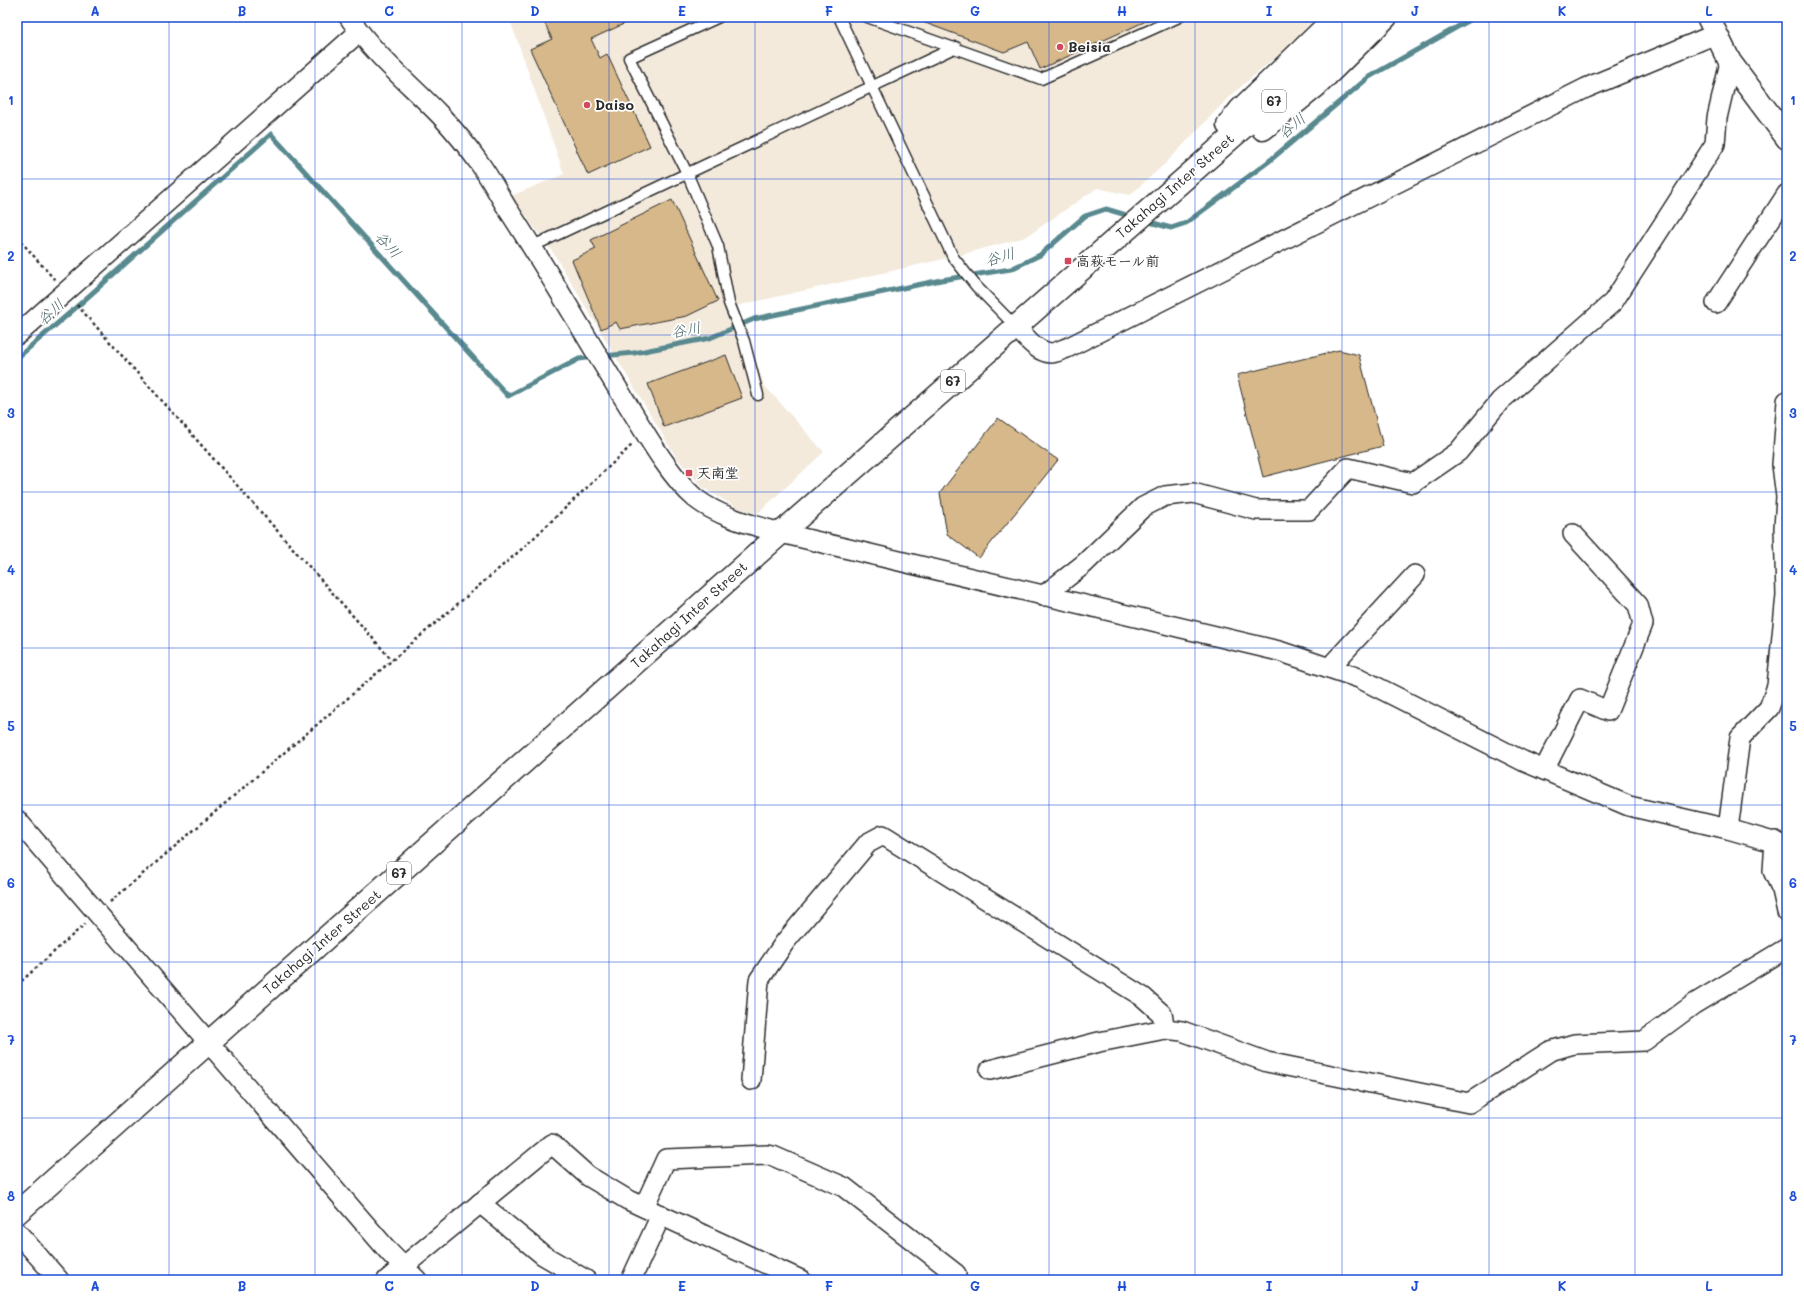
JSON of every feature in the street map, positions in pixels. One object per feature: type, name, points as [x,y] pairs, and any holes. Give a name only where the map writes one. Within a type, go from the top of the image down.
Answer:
[{"type":"main road","points":[[1183,180],[1240,110],[1336,17]]},
{"type":"main road","name":"Takahagi Inter Street","points":[[17,1213],[781,533],[1305,73],[1361,17]]},
{"type":"main road","points":[[1183,180],[1265,128],[1316,86],[1386,17]]},
{"type":"main road","points":[[1712,26],[1730,62],[1787,138]]},
{"type":"street","points":[[17,334],[66,291],[354,24],[391,68],[440,115],[460,137],[481,165],[533,246],[604,367],[645,433],[681,485],[696,498],[714,510],[744,522],[781,533],[1279,651],[1359,678],[1523,761],[1629,806],[1781,843],[1773,871],[1782,890],[1787,912]]},
{"type":"street","points":[[1015,326],[1034,346],[1043,350],[1052,353],[1067,348],[1712,26]]},
{"type":"street","points":[[1044,596],[1084,564],[1143,507],[1165,496],[1193,493],[1256,510],[1309,510],[1348,468],[1413,483],[1458,452],[1500,401],[1613,302],[1715,144],[1717,118],[1730,62]]},
{"type":"street","points":[[1716,303],[1787,194]]},
{"type":"street","points":[[1728,829],[1740,738],[1769,708],[1777,686],[1786,595],[1784,528],[1786,498],[1782,465],[1786,408]]},
{"type":"street","points":[[1544,770],[1580,699],[1608,711],[1643,624],[1638,605],[1573,534]]},
{"type":"street","points":[[1329,668],[1415,575]]},
{"type":"street","points":[[17,820],[390,1253],[417,1280]]},
{"type":"street","points":[[751,1080],[758,980],[785,942],[868,843],[883,835],[1143,997],[1162,1014],[1164,1029]]},
{"type":"street","points":[[990,1070],[1099,1042],[1164,1029],[1182,1031],[1268,1062],[1469,1103],[1550,1051],[1574,1044],[1644,1041],[1694,1004],[1787,948]]},
{"type":"street","points":[[387,1280],[552,1144],[588,1176],[628,1200],[801,1280]]},
{"type":"street","points":[[644,1207],[666,1158],[773,1156],[844,1187],[956,1274],[953,1280]]},
{"type":"street","points":[[480,1203],[543,1255],[586,1280]]},
{"type":"street","points":[[631,1280],[661,1215]]},
{"type":"street","points":[[17,1232],[59,1280]]},
{"type":"lane","points":[[719,17],[629,58],[687,173],[718,246],[729,304],[744,341],[758,395]]},
{"type":"lane","points":[[839,17],[952,257],[976,286],[1015,326]]},
{"type":"lane","points":[[867,17],[1041,78],[1179,17]]},
{"type":"lane","points":[[533,246],[956,48]]},
{"type":"path","points":[[17,237],[392,660]]},
{"type":"path","points":[[17,985],[98,913],[523,548],[645,433]]},
{"type":"shaded area","points":[[509,17],[1317,17],[1283,51],[1231,95],[1166,163],[1130,195],[1097,188],[1026,237],[953,257],[736,306],[764,385],[824,452],[757,514],[738,508],[703,488],[676,457],[554,254],[511,196],[564,174]]},
{"type":"building","points":[[542,17],[639,17],[591,39],[600,58],[607,54],[650,146],[588,175],[530,49],[552,39]]},
{"type":"building","points":[[641,17],[654,17],[643,22]]},
{"type":"building","name":"Beisia","points":[[909,17],[1155,17],[1040,69],[1028,42],[1004,52]]},
{"type":"building","points":[[672,200],[718,301],[687,316],[620,329],[616,322],[601,329],[572,260],[596,249],[591,240]]},
{"type":"building","points":[[1339,350],[1359,355],[1383,446],[1263,477],[1237,375]]},
{"type":"building","points":[[726,355],[742,398],[664,427],[648,384]]},
{"type":"building","points":[[998,418],[1058,460],[979,558],[947,534],[940,493]]},
{"type":"waterway","name":"谷川","points":[[1146,221],[1171,228],[1186,223],[1268,162],[1369,77],[1475,17]]},
{"type":"waterway","name":"谷川","points":[[17,358],[271,134],[508,396],[579,359],[595,357]]},
{"type":"waterway","name":"谷川","points":[[603,356],[634,353],[710,338],[754,319],[941,280],[1011,269],[1040,255],[1085,216],[1106,209],[1133,217]]},
{"type":"place","name":"Beisia","points":[[1060,47]]},
{"type":"place","name":"Daiso","points":[[587,105]]},
{"type":"place","name":"高萩モール前","points":[[1068,261]]},
{"type":"place","name":"天南堂","points":[[689,473]]}]
